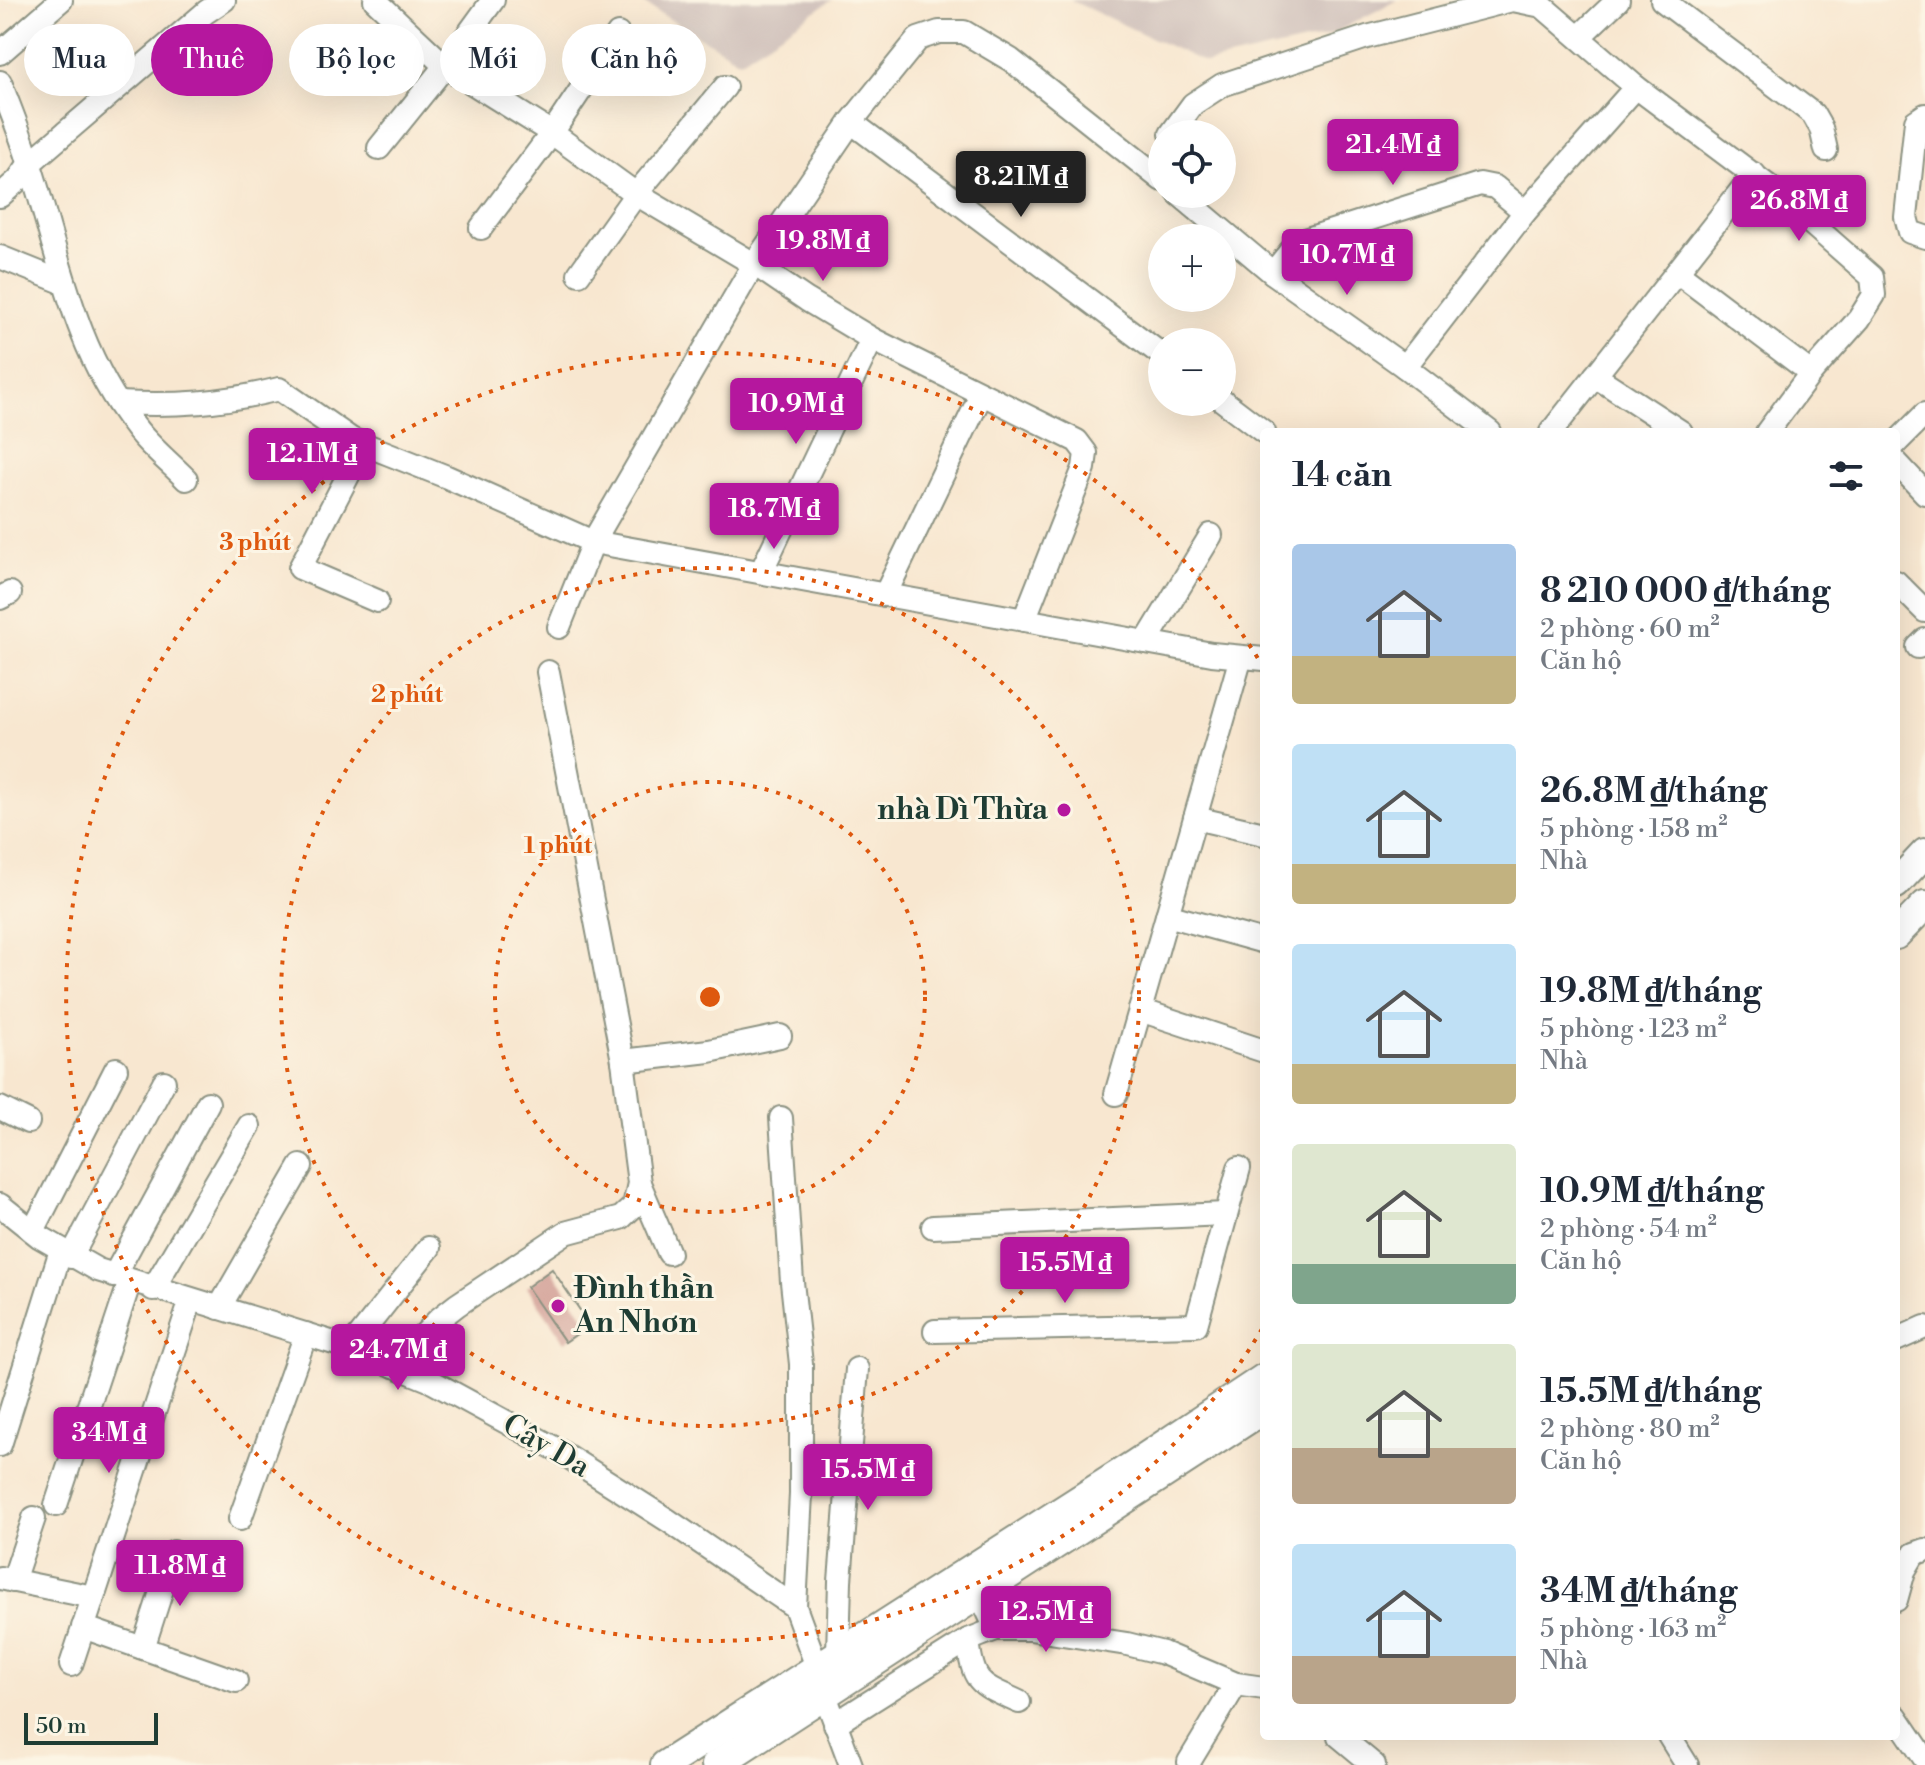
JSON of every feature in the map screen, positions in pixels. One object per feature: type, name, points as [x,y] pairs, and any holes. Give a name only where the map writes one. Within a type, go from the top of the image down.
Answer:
[{"type":"main road","points":[[1900,880],[1925,853]]},
{"type":"main road","points":[[1900,931],[1925,905]]},
{"type":"main road","points":[[665,1765],[1122,1473],[1260,1381]]},
{"type":"main road","points":[[716,1765],[1260,1412]]},
{"type":"main road","points":[[825,1695],[828,1660]]},
{"type":"street","points":[[0,53],[61,0]]},
{"type":"street","points":[[0,196],[18,180],[30,163],[224,0]]},
{"type":"street","points":[[476,24],[493,0]]},
{"type":"street","points":[[1181,120],[1193,104],[1222,85],[1367,37],[1513,0],[1542,6],[1636,87],[1754,174],[1874,281],[1874,295],[1859,319],[1811,373],[1770,428]]},
{"type":"street","points":[[1579,37],[1618,0]]},
{"type":"street","points":[[1662,0],[1813,114],[1821,128],[1826,150]]},
{"type":"street","points":[[388,5],[440,61]]},
{"type":"street","points":[[559,627],[593,542],[754,264],[851,122],[918,39],[939,32],[964,32],[1011,60],[1148,168]]},
{"type":"street","points":[[379,148],[440,72]]},
{"type":"street","points":[[0,82],[30,163],[62,282],[90,350],[118,403],[136,429],[186,479]]},
{"type":"street","points":[[579,274],[636,194],[725,87]]},
{"type":"street","points":[[1405,367],[1525,212],[1636,87]]},
{"type":"street","points":[[493,96],[552,133],[636,194],[872,339],[1077,441],[1086,453],[1084,468],[1024,620]]},
{"type":"street","points":[[481,228],[577,96]]},
{"type":"street","points":[[1925,115],[1916,121],[1906,217],[1910,232],[1925,237]]},
{"type":"street","points":[[851,122],[1148,345]]},
{"type":"street","points":[[1144,165],[1148,160]]},
{"type":"street","points":[[1554,428],[1754,174]]},
{"type":"street","points":[[1273,273],[1298,242],[1480,184],[1495,187],[1525,212]]},
{"type":"street","points":[[1196,208],[1273,273],[1485,428]]},
{"type":"street","points":[[0,257],[62,282]]},
{"type":"street","points":[[1677,272],[1811,373]]},
{"type":"street","points":[[761,572],[872,339]]},
{"type":"street","points":[[1595,376],[1675,428]]},
{"type":"street","points":[[118,403],[196,404],[279,389],[329,425],[364,445],[447,477],[593,542],[1146,642],[1253,658],[1195,818],[1116,1094]]},
{"type":"street","points":[[885,595],[981,395]]},
{"type":"street","points":[[1236,411],[1260,429]]},
{"type":"street","points":[[1900,439],[1925,414]]},
{"type":"street","points":[[364,445],[300,568],[377,601]]},
{"type":"street","points":[[1900,466],[1925,493]]},
{"type":"street","points":[[1146,642],[1211,535]]},
{"type":"street","points":[[1900,586],[1925,611]]},
{"type":"street","points":[[548,672],[623,1061],[639,1183],[669,1253]]},
{"type":"street","points":[[1195,818],[1260,833]]},
{"type":"street","points":[[1167,915],[1260,941]]},
{"type":"street","points":[[1140,1010],[1260,1050]]},
{"type":"street","points":[[623,1061],[709,1051],[780,1036]]},
{"type":"street","points":[[33,1231],[116,1069]]},
{"type":"street","points":[[0,1445],[66,1254],[164,1082]]},
{"type":"street","points":[[56,1505],[122,1278],[208,1103]]},
{"type":"street","points":[[0,1108],[28,1122]]},
{"type":"street","points":[[781,1118],[801,1364],[801,1494],[795,1607],[828,1660]]},
{"type":"street","points":[[153,1289],[249,1126]]},
{"type":"street","points":[[219,1308],[301,1166]]},
{"type":"street","points":[[935,1331],[1196,1325],[1239,1168]]},
{"type":"street","points":[[394,1366],[448,1312],[565,1233],[621,1218],[634,1206],[639,1183]]},
{"type":"street","name":"Cây Da","points":[[0,1205],[66,1254],[122,1278],[350,1348],[429,1380],[556,1449],[795,1607]]},
{"type":"street","points":[[933,1227],[1225,1214]]},
{"type":"street","points":[[350,1348],[429,1248]]},
{"type":"street","points":[[71,1665],[191,1300]]},
{"type":"street","points":[[1900,1338],[1925,1327]]},
{"type":"street","points":[[240,1519],[306,1334]]},
{"type":"street","points":[[828,1660],[840,1581],[857,1369]]},
{"type":"street","points":[[34,1518],[6,1580],[93,1597]]},
{"type":"street","points":[[1900,1586],[1914,1554],[1925,1550]]},
{"type":"street","points":[[143,1648],[174,1552]]},
{"type":"street","points":[[980,1594],[996,1629]]},
{"type":"street","points":[[83,1627],[236,1681]]},
{"type":"street","points":[[835,1724],[968,1640],[996,1629],[1030,1629],[1127,1644],[1163,1653],[1236,1684],[1260,1687]]},
{"type":"street","points":[[968,1640],[971,1667],[984,1686],[1019,1702]]},
{"type":"street","points":[[1189,1762],[1236,1684]]},
{"type":"street","points":[[825,1695],[851,1765]]},
{"type":"street","points":[[1900,1722],[1925,1759]]},
{"type":"street","points":[[1344,1740],[1374,1765]]},
{"type":"street","points":[[1671,1740],[1687,1765]]},
{"type":"shaded area","points":[[638,0],[832,0],[740,61],[706,41],[706,24],[678,24]]},
{"type":"shaded area","points":[[1070,0],[1397,0],[1328,36],[1206,63]]},
{"type":"building","name":"Đình thần An Nhơn","points":[[552,1269],[590,1325],[565,1342],[527,1287]]},
{"type":"place","name":"nhà Dì Thừa","points":[[1064,810]]},
{"type":"place","name":"Đình thần An Nhơn","points":[[558,1306]]}]
